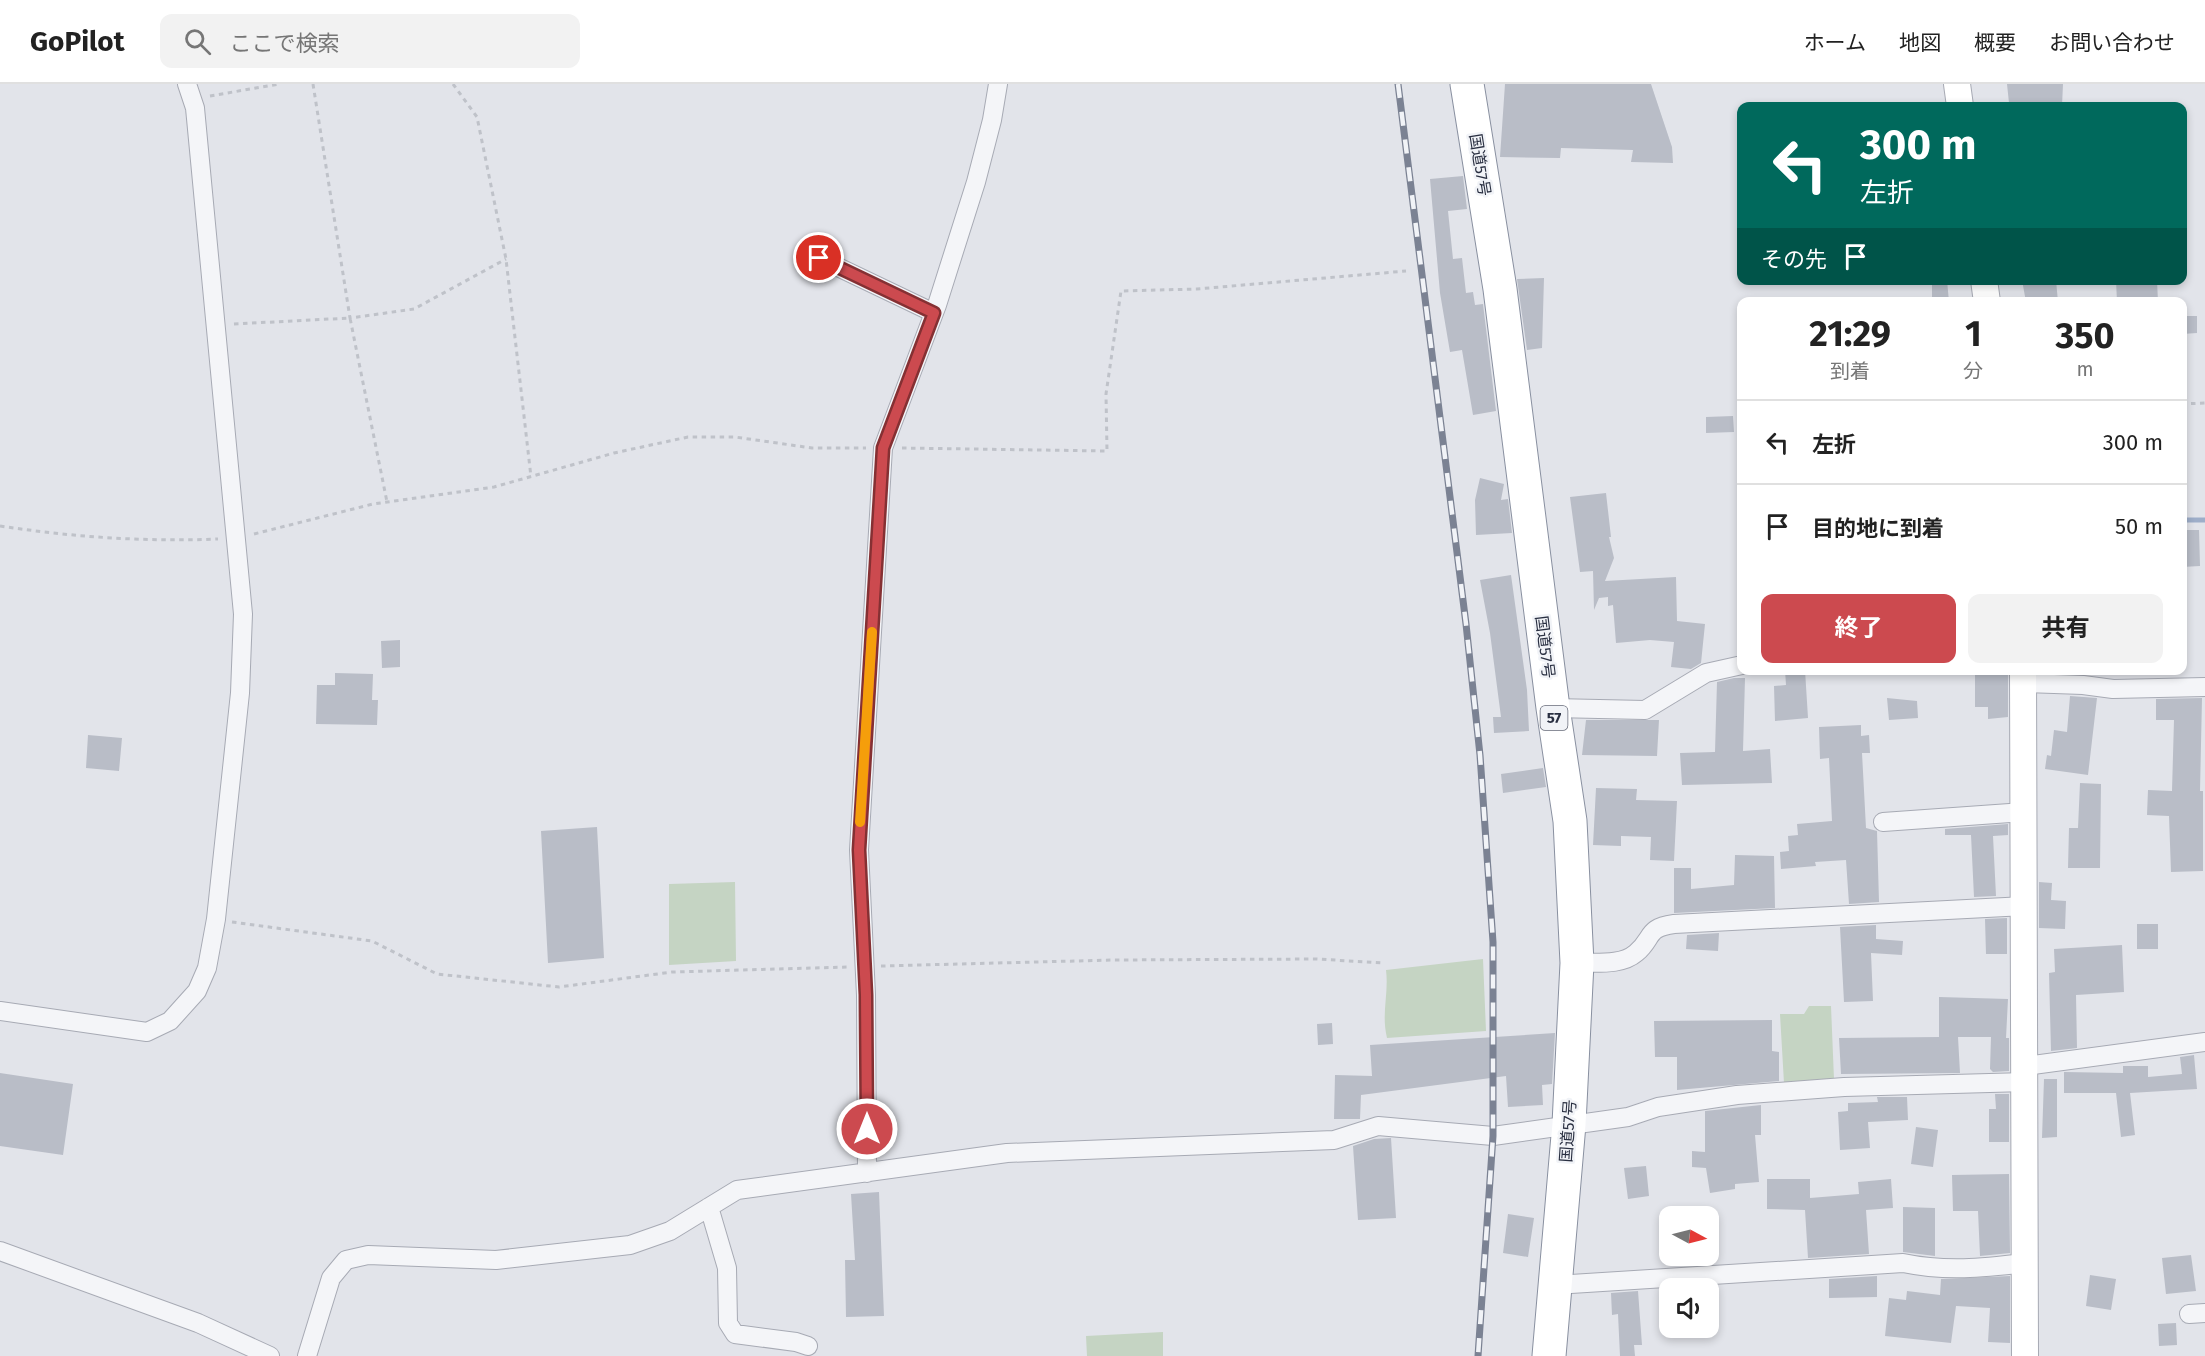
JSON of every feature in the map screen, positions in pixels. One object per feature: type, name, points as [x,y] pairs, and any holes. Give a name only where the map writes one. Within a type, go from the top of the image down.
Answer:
[{"type":"highway","name":"国道57号","points":[[1467,84],[1500,289],[1553,708],[1570,821],[1577,963],[1569,1124],[1549,1356]]},
{"type":"street","points":[[867,1173],[865,967],[859,850],[883,448],[934,313],[976,182],[992,120],[998,84]]},
{"type":"street","points":[[1957,84],[1959,102]]},
{"type":"street","points":[[0,1011],[147,1032],[170,1022],[197,991],[207,968],[216,919],[243,647],[243,614],[234,539],[217,325],[190,91]]},
{"type":"street","points":[[819,258],[934,313]]},
{"type":"street","points":[[1553,708],[1645,710],[1706,673],[1737,666]]},
{"type":"street","points":[[2025,1356],[2026,1074],[2023,677],[2113,689],[2205,687]]},
{"type":"street","points":[[1883,822],[2024,812]]},
{"type":"street","points":[[1577,963],[1623,961],[1636,953],[1651,931],[1667,925],[2025,906]]},
{"type":"street","points":[[308,1356],[331,1278],[346,1260],[368,1255],[496,1260],[630,1245],[670,1231],[737,1190],[1007,1153],[1334,1140],[1377,1126],[1493,1136],[1628,1117],[1658,1107],[1737,1095],[2026,1074],[2205,1042]]},
{"type":"street","points":[[709,1207],[727,1268],[728,1323],[735,1334],[796,1342],[808,1346]]},
{"type":"street","points":[[0,1251],[198,1323],[270,1356]]},
{"type":"street","points":[[1555,1285],[1892,1263],[1935,1269],[1982,1268],[2025,1263]]},
{"type":"path","points":[[190,91],[279,84]]},
{"type":"path","points":[[313,84],[350,318],[387,502]]},
{"type":"path","points":[[453,84],[477,117],[506,259],[531,477]]},
{"type":"path","points":[[217,325],[350,318],[414,309],[506,259]]},
{"type":"path","points":[[0,526],[77,538],[171,541],[234,539],[387,502],[494,487],[614,453],[688,437],[735,437],[813,448],[1107,451],[1107,394],[1121,291],[1197,289],[1406,271]]},
{"type":"path","points":[[2187,404],[2205,403]]},
{"type":"path","points":[[216,919],[328,937],[372,941],[437,974],[560,987],[672,972],[1114,960],[1317,959],[1383,963]]},
{"type":"green space","points":[[735,882],[736,961],[669,965],[669,884]]},
{"type":"green space","points":[[1483,959],[1486,1031],[1387,1038],[1385,1029],[1386,970]]},
{"type":"green space","points":[[1809,1006],[1831,1006],[1834,1079],[1784,1083],[1780,1014],[1804,1014]]},
{"type":"green space","points":[[1163,1332],[1163,1356],[1087,1356],[1086,1336]]},
{"type":"building","points":[[1505,84],[1651,84],[1672,147],[1673,163],[1631,162],[1633,150],[1561,148],[1560,158],[1500,157]]},
{"type":"building","points":[[2007,84],[2063,84],[2062,102],[2009,102]]},
{"type":"building","points":[[1463,176],[1467,209],[1448,211],[1453,259],[1462,258],[1466,293],[1473,292],[1475,305],[1483,304],[1496,411],[1473,415],[1462,350],[1450,352],[1440,293],[1430,179]]},
{"type":"building","points":[[1544,278],[1542,348],[1527,350],[1517,279]]},
{"type":"building","points":[[1932,285],[1947,285],[1949,297],[1932,297]]},
{"type":"building","points":[[2023,285],[2056,285],[2058,297],[2025,297]]},
{"type":"building","points":[[2116,285],[2157,285],[2158,297],[2117,297]]},
{"type":"building","points":[[2187,316],[2197,316],[2197,333],[2187,334]]},
{"type":"building","points":[[1733,416],[1734,432],[1706,433],[1706,417]]},
{"type":"building","points":[[1480,478],[1504,484],[1501,500],[1508,499],[1512,533],[1476,535],[1475,500]]},
{"type":"building","points":[[1606,493],[1611,537],[1609,537],[1614,558],[1605,581],[1676,577],[1677,621],[1705,624],[1701,663],[1691,669],[1671,667],[1674,642],[1650,640],[1616,643],[1613,605],[1608,606],[1608,597],[1599,598],[1594,610],[1593,571],[1580,572],[1570,497]]},
{"type":"building","points":[[2187,530],[2199,530],[2200,566],[2187,567]]},
{"type":"building","points":[[1511,575],[1527,690],[1529,731],[1494,733],[1493,717],[1501,717],[1490,633],[1480,580]]},
{"type":"building","points":[[400,640],[400,667],[382,668],[381,641]]},
{"type":"building","points":[[335,673],[373,674],[372,700],[378,700],[377,725],[316,724],[317,685],[335,685]]},
{"type":"building","points":[[1785,675],[1805,675],[1808,718],[1775,721],[1774,686],[1786,685]]},
{"type":"building","points":[[1975,675],[2008,675],[2008,717],[1988,719],[1988,707],[1975,707]]},
{"type":"building","points":[[1745,678],[1743,751],[1770,749],[1772,783],[1682,785],[1680,753],[1715,752],[1717,682]]},
{"type":"building","points":[[2070,696],[2097,698],[2088,775],[2045,769],[2047,755],[2051,756],[2054,730],[2067,732]]},
{"type":"building","points":[[1887,698],[1917,701],[1918,718],[1889,720]]},
{"type":"building","points":[[2202,698],[2200,791],[2203,791],[2203,871],[2171,872],[2169,816],[2147,815],[2148,790],[2172,791],[2174,720],[2156,720],[2156,699]]},
{"type":"building","points":[[1586,720],[1659,720],[1657,756],[1582,755]]},
{"type":"building","points":[[1861,725],[1861,736],[1869,735],[1870,753],[1862,753],[1866,828],[1877,831],[1879,902],[1849,904],[1846,860],[1815,862],[1816,866],[1781,869],[1780,852],[1789,851],[1788,836],[1798,835],[1797,824],[1832,821],[1829,758],[1820,759],[1819,727]]},
{"type":"building","points":[[88,735],[122,738],[119,771],[86,768]]},
{"type":"building","points":[[1543,768],[1546,787],[1503,793],[1501,774]]},
{"type":"building","points":[[2080,783],[2101,784],[2100,868],[2068,868],[2069,828],[2078,828]]},
{"type":"building","points":[[1596,788],[1637,789],[1636,800],[1677,801],[1674,861],[1650,860],[1651,837],[1621,836],[1621,846],[1593,845]]},
{"type":"building","points":[[2008,824],[2008,835],[1993,836],[1996,896],[1974,897],[1971,835],[1945,835],[1945,829]]},
{"type":"building","points":[[597,827],[604,958],[548,963],[541,831]]},
{"type":"building","points":[[1735,855],[1774,856],[1775,908],[1674,913],[1674,868],[1691,868],[1691,889],[1734,885]]},
{"type":"building","points":[[2039,882],[2052,883],[2051,900],[2066,901],[2065,929],[2039,928]]},
{"type":"building","points":[[2007,918],[2007,954],[1986,954],[1985,919]]},
{"type":"building","points":[[2137,924],[2158,924],[2158,949],[2137,949]]},
{"type":"building","points":[[1876,925],[1876,939],[1903,941],[1902,955],[1871,953],[1873,1001],[1844,1002],[1840,927]]},
{"type":"building","points":[[1719,933],[1718,951],[1686,949],[1687,935]]},
{"type":"building","points":[[2122,945],[2124,992],[2076,995],[2077,1048],[2051,1051],[2049,973],[2055,972],[2054,949]]},
{"type":"building","points":[[1939,997],[2008,999],[2006,1038],[2009,1038],[2009,1071],[1993,1072],[1990,1069],[1991,1037],[1958,1037],[1960,1073],[1841,1074],[1839,1038],[1939,1037]]},
{"type":"building","points":[[1772,1020],[1772,1051],[1779,1052],[1779,1081],[1677,1090],[1677,1057],[1655,1057],[1654,1021]]},
{"type":"building","points":[[1332,1023],[1333,1044],[1318,1045],[1317,1024]]},
{"type":"building","points":[[1555,1033],[1552,1084],[1542,1085],[1543,1105],[1508,1107],[1506,1076],[1361,1095],[1360,1119],[1334,1119],[1335,1075],[1372,1076],[1370,1045]]},
{"type":"building","points":[[2194,1055],[2197,1089],[2130,1093],[2135,1135],[2121,1137],[2116,1093],[2064,1093],[2064,1072],[2123,1073],[2123,1066],[2148,1066],[2148,1077],[2182,1074],[2180,1057]]},
{"type":"building","points":[[0,1073],[73,1084],[63,1155],[0,1146]]},
{"type":"building","points":[[2044,1079],[2057,1079],[2057,1137],[2042,1138]]},
{"type":"building","points":[[1995,1094],[2009,1094],[2009,1142],[1989,1142],[1989,1109],[1996,1109]]},
{"type":"building","points":[[1877,1097],[1907,1097],[1908,1120],[1868,1122],[1870,1148],[1840,1150],[1838,1112],[1848,1111],[1848,1103],[1878,1102]]},
{"type":"building","points":[[1761,1105],[1761,1135],[1755,1135],[1759,1182],[1735,1184],[1735,1189],[1710,1193],[1706,1168],[1692,1167],[1692,1151],[1705,1152],[1705,1111]]},
{"type":"building","points":[[1916,1127],[1938,1130],[1933,1167],[1911,1164]]},
{"type":"building","points":[[1391,1138],[1396,1218],[1358,1220],[1353,1146],[1374,1139]]},
{"type":"building","points":[[1646,1166],[1649,1196],[1628,1199],[1624,1168]]},
{"type":"building","points":[[2009,1174],[2010,1253],[1980,1256],[1978,1211],[1953,1211],[1952,1175]]},
{"type":"building","points":[[1767,1179],[1810,1179],[1810,1198],[1859,1194],[1858,1182],[1891,1179],[1893,1208],[1866,1210],[1869,1254],[1808,1258],[1805,1210],[1767,1209]]},
{"type":"building","points":[[879,1192],[884,1316],[846,1317],[845,1260],[855,1260],[851,1194]]},
{"type":"building","points":[[1903,1207],[1935,1208],[1935,1256],[1903,1252]]},
{"type":"building","points":[[1508,1214],[1534,1218],[1528,1257],[1503,1253]]},
{"type":"building","points":[[2191,1255],[2196,1291],[2166,1294],[2162,1258]]},
{"type":"building","points":[[2090,1275],[2116,1279],[2111,1310],[2086,1306]]},
{"type":"building","points":[[1877,1276],[1877,1297],[1829,1298],[1829,1279]]},
{"type":"building","points":[[2010,1276],[2010,1343],[1988,1342],[1990,1308],[1956,1306],[1951,1343],[1885,1336],[1889,1298],[1906,1300],[1907,1291],[1940,1295],[1941,1279]]},
{"type":"building","points":[[1638,1291],[1642,1345],[1634,1345],[1635,1356],[1620,1356],[1618,1314],[1612,1315],[1611,1293]]},
{"type":"building","points":[[2176,1323],[2177,1345],[2159,1346],[2158,1324]]},
{"type":"waterway","points":[[2187,520],[2205,520]]},
{"type":"railway","points":[[1398,84],[1466,624],[1480,755],[1493,942],[1493,1136],[1478,1356]]},
{"type":"slow traffic","points":[[860,822],[872,632]]},
{"type":"route","points":[[819,258],[934,313],[883,448],[859,850],[866,995],[867,1129]]}]
